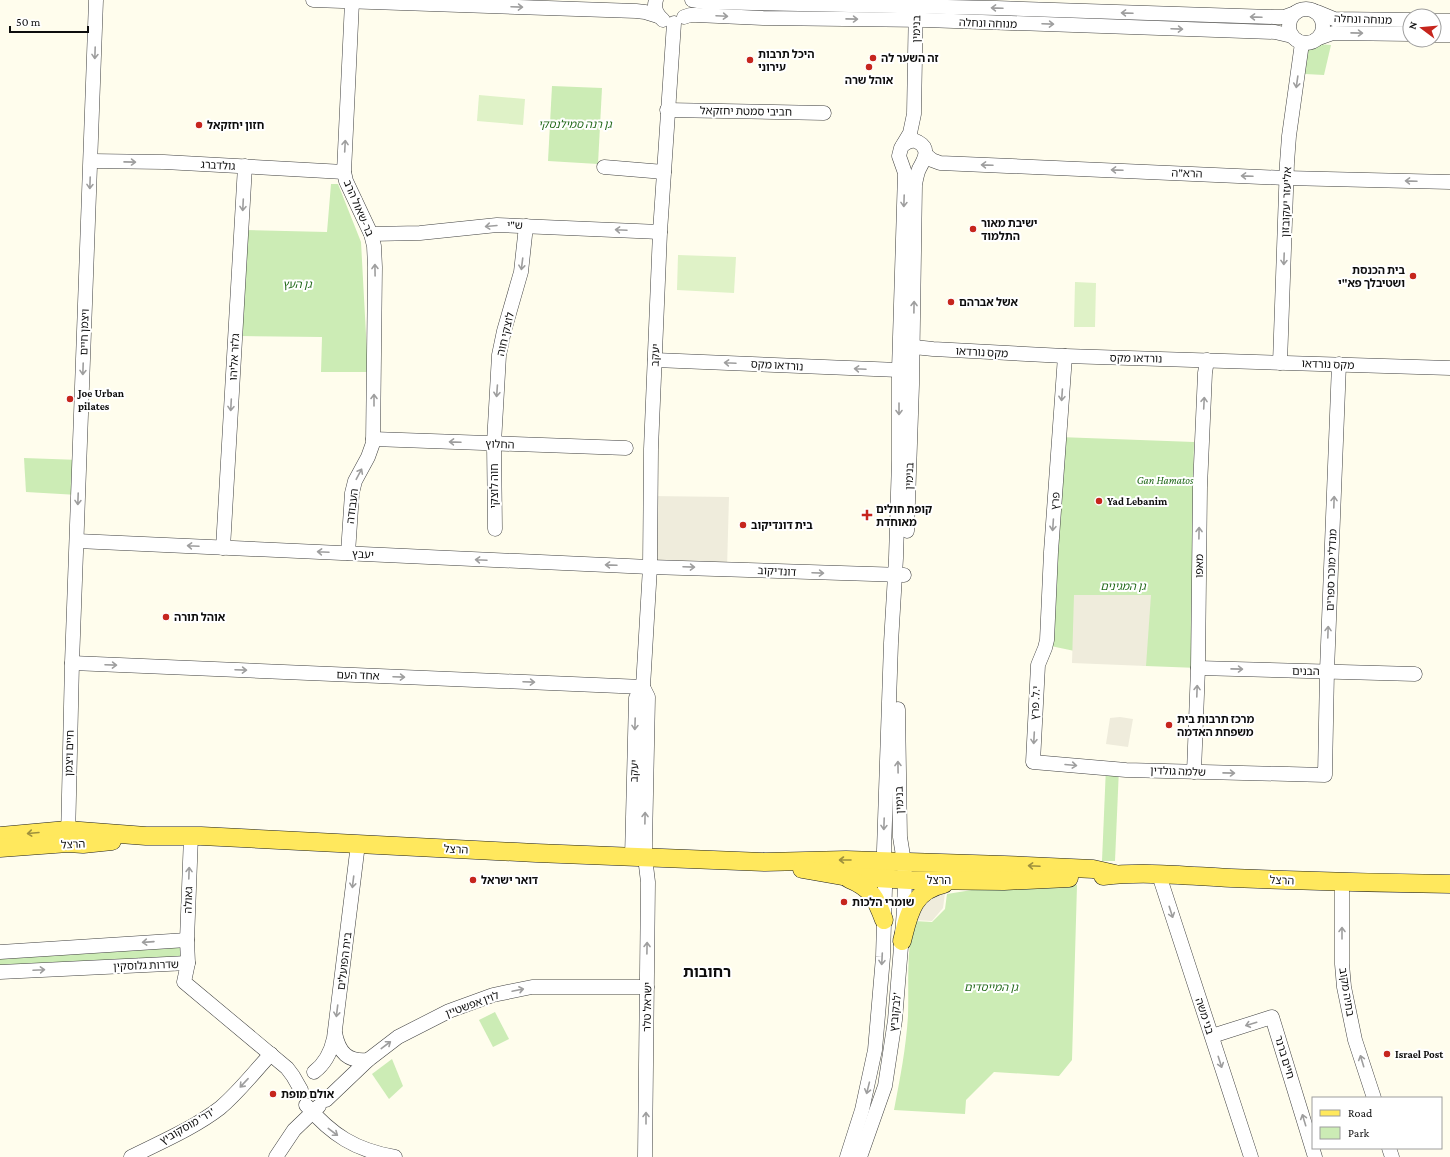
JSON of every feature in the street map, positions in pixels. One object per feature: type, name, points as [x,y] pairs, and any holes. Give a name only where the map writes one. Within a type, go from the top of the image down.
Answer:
[{"type":"main road","name":"הרצל","points":[[0,836],[191,836],[536,854],[766,862],[846,860],[884,870],[905,880],[1082,878],[1115,874],[1342,882],[1450,884]]},
{"type":"main road","name":"הרצל","points":[[0,848],[67,837]]},
{"type":"main road","name":"הרצל","points":[[766,862],[842,876],[884,870],[904,862],[1093,869],[1115,874]]},
{"type":"main road","points":[[842,876],[859,883],[871,893],[884,920]]},
{"type":"main road","points":[[902,941],[912,906],[923,892],[937,886],[970,880]]},
{"type":"street","name":"ויצמן חיים","points":[[72,663],[96,0]]},
{"type":"street","points":[[313,0],[436,2],[636,11],[658,16],[663,20],[679,20]]},
{"type":"street","points":[[656,0],[655,8],[658,16]]},
{"type":"street","name":"יעקב","points":[[638,857],[648,697],[643,687],[650,567],[651,449],[660,232],[668,110],[679,20],[688,9],[687,0]]},
{"type":"street","name":"מנוחה ונחלה","points":[[692,0],[704,2],[1042,5],[1274,17],[1284,16],[1299,7]]},
{"type":"street","name":"בר-שאול הרב","points":[[351,1],[344,172],[346,180],[371,234],[374,246],[373,439]]},
{"type":"street","name":"בנימין","points":[[904,862],[900,837],[898,738],[900,575],[899,370],[907,346],[915,191],[917,176],[924,155],[921,130],[920,20],[916,3]]},
{"type":"street","points":[[1299,7],[1312,9],[1317,12],[1323,22],[1323,27],[1319,38],[1311,43],[1297,40],[1289,26],[1289,21],[1299,7]]},
{"type":"street","name":"מנוחה ונחלה","points":[[1317,12],[1334,19],[1402,20]]},
{"type":"street","name":"מנוחה ונחלה","points":[[679,20],[690,15],[763,18],[920,20],[1275,32],[1297,40]]},
{"type":"street","name":"בנימין","points":[[903,145],[910,133],[915,102],[920,20]]},
{"type":"street","name":"מנוחה ונחלה","points":[[1319,38],[1333,33],[1402,34]]},
{"type":"street","name":"אליעזר יעקובזון","points":[[1280,362],[1286,178],[1297,40]]},
{"type":"street","name":"חביבי סמטת יחזקאל","points":[[668,110],[824,113]]},
{"type":"street","points":[[911,141],[915,141],[924,155],[919,166],[910,168],[902,163],[899,156],[903,145],[911,141]]},
{"type":"street","name":"הרא\"ה","points":[[924,155],[940,163],[1286,178],[1450,182]]},
{"type":"street","name":"גולדברג","points":[[91,161],[164,162],[344,172]]},
{"type":"street","name":"בנימין","points":[[884,870],[891,643],[900,575],[912,386],[907,346],[905,173],[902,163]]},
{"type":"street","name":"גלזר אליהו","points":[[223,548],[245,166]]},
{"type":"street","points":[[604,167],[664,172]]},
{"type":"street","name":"ש\"י","points":[[371,234],[420,233],[497,225],[660,232]]},
{"type":"street","name":"לוצקי חוה","points":[[494,443],[499,356],[504,331],[521,272],[526,226]]},
{"type":"street","name":"מקס נורדאו","points":[[907,346],[1065,356]]},
{"type":"street","name":"נורדאו מקס","points":[[1065,356],[1207,360]]},
{"type":"street","name":"פרץ","points":[[1046,645],[1065,356]]},
{"type":"street","name":"נורדאו מקס","points":[[655,360],[899,370]]},
{"type":"street","name":"מקס נורדאו","points":[[1207,360],[1450,368]]},
{"type":"street","name":"מאפו","points":[[1194,772],[1198,668],[1200,487],[1205,373],[1207,360]]},
{"type":"street","name":"מנדלי מוכר ספרים","points":[[1325,775],[1327,671],[1339,364]]},
{"type":"street","points":[[899,370],[912,386]]},
{"type":"street","name":"החלוץ","points":[[373,439],[626,448]]},
{"type":"street","name":"העבודה","points":[[348,553],[352,493],[355,481],[368,457],[373,439]]},
{"type":"street","name":"חוה לוצקי","points":[[494,443],[495,529]]},
{"type":"street","name":"יעבץ","points":[[77,541],[650,567]]},
{"type":"street","name":"דונדיקוב","points":[[650,567],[900,575]]},
{"type":"street","name":"י.ל. פרץ","points":[[1032,762],[1038,665],[1046,645]]},
{"type":"street","name":"אחד העם","points":[[72,663],[643,687]]},
{"type":"street","name":"חיים ויצמן","points":[[67,837],[72,663]]},
{"type":"street","name":"הבנים","points":[[1198,668],[1415,674]]},
{"type":"street","name":"שלמה גולדין","points":[[1032,762],[1126,770],[1325,775]]},
{"type":"street","name":"גאולה","points":[[188,963],[187,940],[191,836]]},
{"type":"street","name":"בית הפועלים","points":[[311,1101],[304,1080],[323,1064],[328,1056],[335,1031],[358,844]]},
{"type":"street","name":"ישראל טלר","points":[[638,857],[648,882],[645,1157]]},
{"type":"street","name":"לבקוביץ'","points":[[860,1157],[879,1105],[886,1078],[895,1020],[902,941],[905,880],[904,862]]},
{"type":"street","name":"לבקוביץ'","points":[[847,1157],[862,1110],[876,1050],[884,920],[884,870]]},
{"type":"street","name":"בני משה","points":[[1159,875],[1251,1157]]},
{"type":"street","name":"בתיה מקוב","points":[[1342,882],[1342,964],[1344,987],[1356,1040],[1374,1097]]},
{"type":"street","name":"שדרות גלוסקין","points":[[0,952],[187,940]]},
{"type":"street","name":"שדרות גלוסקין","points":[[0,972],[188,963],[184,982],[287,1068],[329,1129],[347,1142],[372,1152],[395,1157]]},
{"type":"street","name":"לוין אפשטיין","points":[[276,1157],[311,1101],[389,1043],[449,1011],[493,995],[532,987],[647,988]]},
{"type":"street","name":"חיים ברנר","points":[[1212,1036],[1272,1017],[1312,1144]]},
{"type":"street","points":[[335,1031],[338,1046],[345,1055],[355,1060],[368,1060]]},
{"type":"street","name":"דר' מוסקוביץ'","points":[[132,1157],[216,1111],[271,1054]]},
{"type":"street","name":"שדרות גלוסקין","points":[[287,1068],[300,1074],[313,1072]]},
{"type":"street","points":[[311,1101],[330,1091],[331,1084],[329,1078],[323,1072],[313,1072]]},
{"type":"green space","points":[[1305,43],[1331,45],[1324,75],[1305,74]]},
{"type":"green space","name":"גן רנה סמילנסקי","points":[[552,86],[602,88],[598,164],[548,161]]},
{"type":"green space","points":[[479,95],[525,99],[523,125],[477,121]]},
{"type":"green space","name":"גן העץ","points":[[331,184],[338,184],[361,242],[368,372],[321,372],[322,337],[239,336],[245,230],[327,232]]},
{"type":"green space","points":[[678,255],[736,257],[734,293],[677,290]]},
{"type":"green space","points":[[1075,282],[1096,283],[1095,327],[1074,327]]},
{"type":"green space","name":"גן המגינים","points":[[1059,437],[1194,442],[1193,485],[1198,668],[1146,666],[1046,645]]},
{"type":"green space","points":[[24,458],[80,460],[78,495],[26,492]]},
{"type":"green space","points":[[1106,767],[1119,768],[1115,861],[1102,861]]},
{"type":"green space","name":"גן המייסדים","points":[[1077,885],[1072,1060],[1059,1076],[994,1072],[966,1100],[965,1114],[894,1110],[907,1028],[908,968],[911,933],[914,921],[932,922],[945,909],[947,894],[978,889]]},
{"type":"green space","points":[[186,943],[186,960],[0,970],[0,954]]},
{"type":"green space","points":[[495,1012],[509,1039],[493,1047],[479,1020]]},
{"type":"green space","points":[[392,1059],[403,1086],[389,1099],[372,1074]]},
{"type":"shaded area","points":[[651,496],[729,497],[727,569],[650,567]]},
{"type":"shaded area","points":[[1074,595],[1151,595],[1146,666],[1072,663]]},
{"type":"shaded area","points":[[1120,717],[1133,719],[1128,747],[1106,744],[1110,718]]},
{"type":"shaded area","points":[[945,893],[943,908],[932,921],[914,920],[929,897]]},
{"type":"place","name":"זה השער לה","points":[[873,58]]},
{"type":"place","name":"היכל תרבות עירוני","points":[[750,60]]},
{"type":"place","name":"אוהל שרה","points":[[869,67]]},
{"type":"place","name":"חזון יחזקאל","points":[[199,125]]},
{"type":"place","name":"ישיבת מאור התלמוד","points":[[973,229]]},
{"type":"place","name":"בית הכנסת ושטיבלך פא\"י","points":[[1413,276]]},
{"type":"place","name":"אשל אברהם","points":[[951,302]]},
{"type":"place","name":"Joe Urban pilates","points":[[70,399]]},
{"type":"place","name":"Yad Lebanim","points":[[1099,501]]},
{"type":"place","name":"קופת חולים מאוחדת","points":[[867,515]]},
{"type":"place","name":"בית דונדיקוב","points":[[743,525]]},
{"type":"place","name":"אוהל תורה","points":[[166,617]]},
{"type":"place","name":"מרכז תרבות בית משפחת האדמה","points":[[1169,725]]},
{"type":"place","name":"דואר ישראל","points":[[473,880]]},
{"type":"place","name":"שומרי הלכות","points":[[844,902]]},
{"type":"place","name":"Israel Post","points":[[1387,1054]]},
{"type":"place","name":"אולם מופת","points":[[273,1094]]},
{"type":"district","name":"רחובות","points":[[707,972]]},
{"type":"park label","name":"Gan Hamatos","points":[[1165,480]]}]
